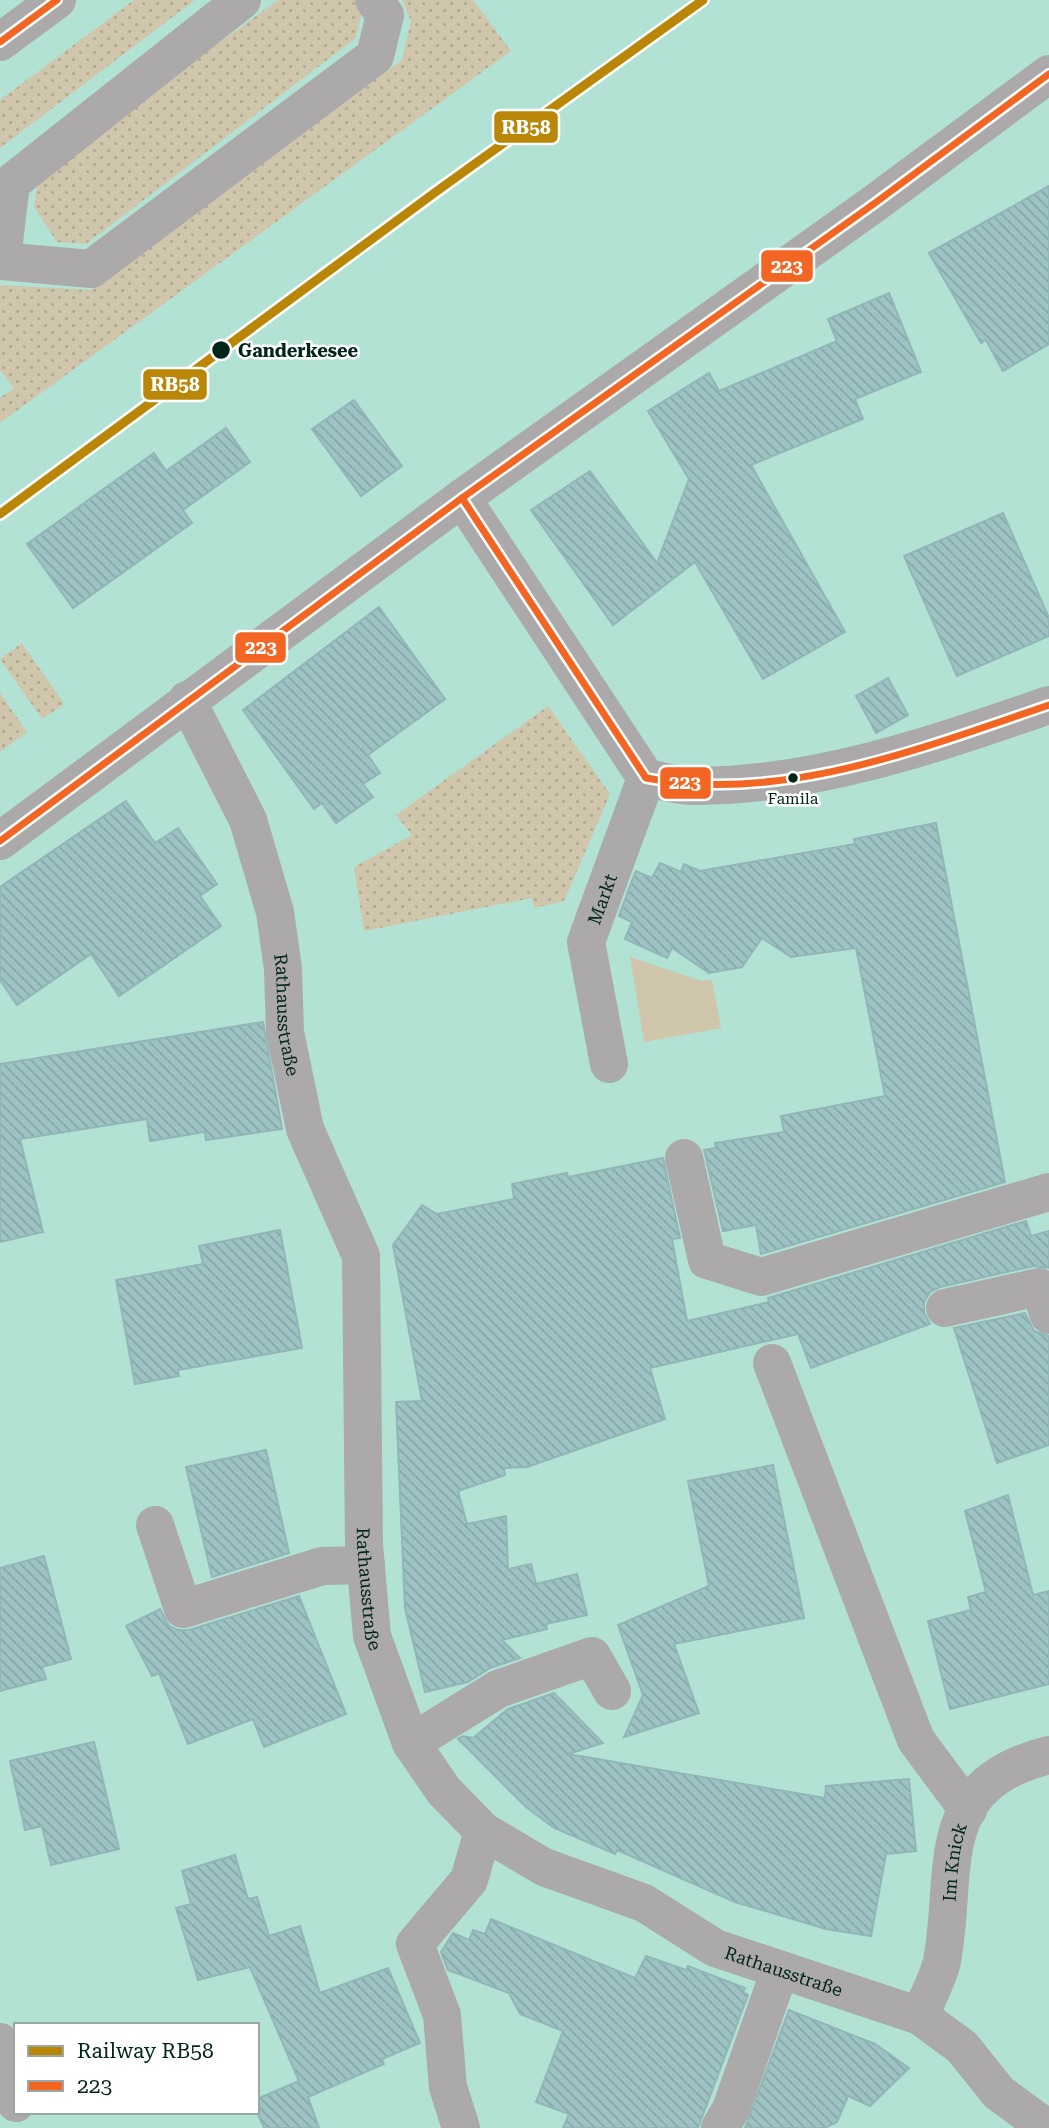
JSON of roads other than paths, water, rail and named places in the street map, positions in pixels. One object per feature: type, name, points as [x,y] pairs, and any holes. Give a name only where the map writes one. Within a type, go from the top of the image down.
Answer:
[{"type":"street","points":[[0,42],[57,0]]},
{"type":"street","points":[[242,0],[11,183],[1,260],[91,269],[375,56],[385,15],[374,0]]},
{"type":"street","points":[[0,841],[462,498],[875,203],[1049,74]]},
{"type":"street","points":[[462,498],[646,778],[696,787],[825,773],[918,750],[1049,705]]},
{"type":"street","name":"Rathausstraße","points":[[187,700],[248,820],[275,912],[283,969],[285,1032],[304,1129],[361,1256],[366,1565],[372,1636],[411,1743],[444,1791],[483,1831],[544,1867],[644,1903],[715,1948],[920,2016],[962,2047],[999,2093],[1047,2128]]},
{"type":"street","name":"Markt","points":[[609,1064],[586,942],[646,778]]},
{"type":"street","points":[[684,1158],[707,1260],[761,1277],[1049,1192]]},
{"type":"street","points":[[945,1308],[1039,1287],[1049,1315]]},
{"type":"street","points":[[772,1363],[916,1740],[968,1810]]},
{"type":"street","points":[[155,1525],[183,1608],[322,1566],[366,1565]]},
{"type":"street","points":[[411,1743],[498,1689],[592,1656],[612,1691]]},
{"type":"street","name":"Im Knick","points":[[920,2016],[942,1963],[954,1835],[979,1791],[1024,1761],[1049,1755]]},
{"type":"street","points":[[461,2128],[448,2087],[442,2015],[415,1944],[469,1880],[483,1831]]},
{"type":"street","points":[[720,2128],[731,2109],[780,1970]]},
{"type":"street","points":[[0,2042],[14,2095]]},
{"type":"rail line","name":"RB58","points":[[0,514],[437,191],[703,0]]},
{"type":"place","name":"Ganderkesee","points":[[221,350]]},
{"type":"place","name":"Famila","points":[[793,778]]}]
